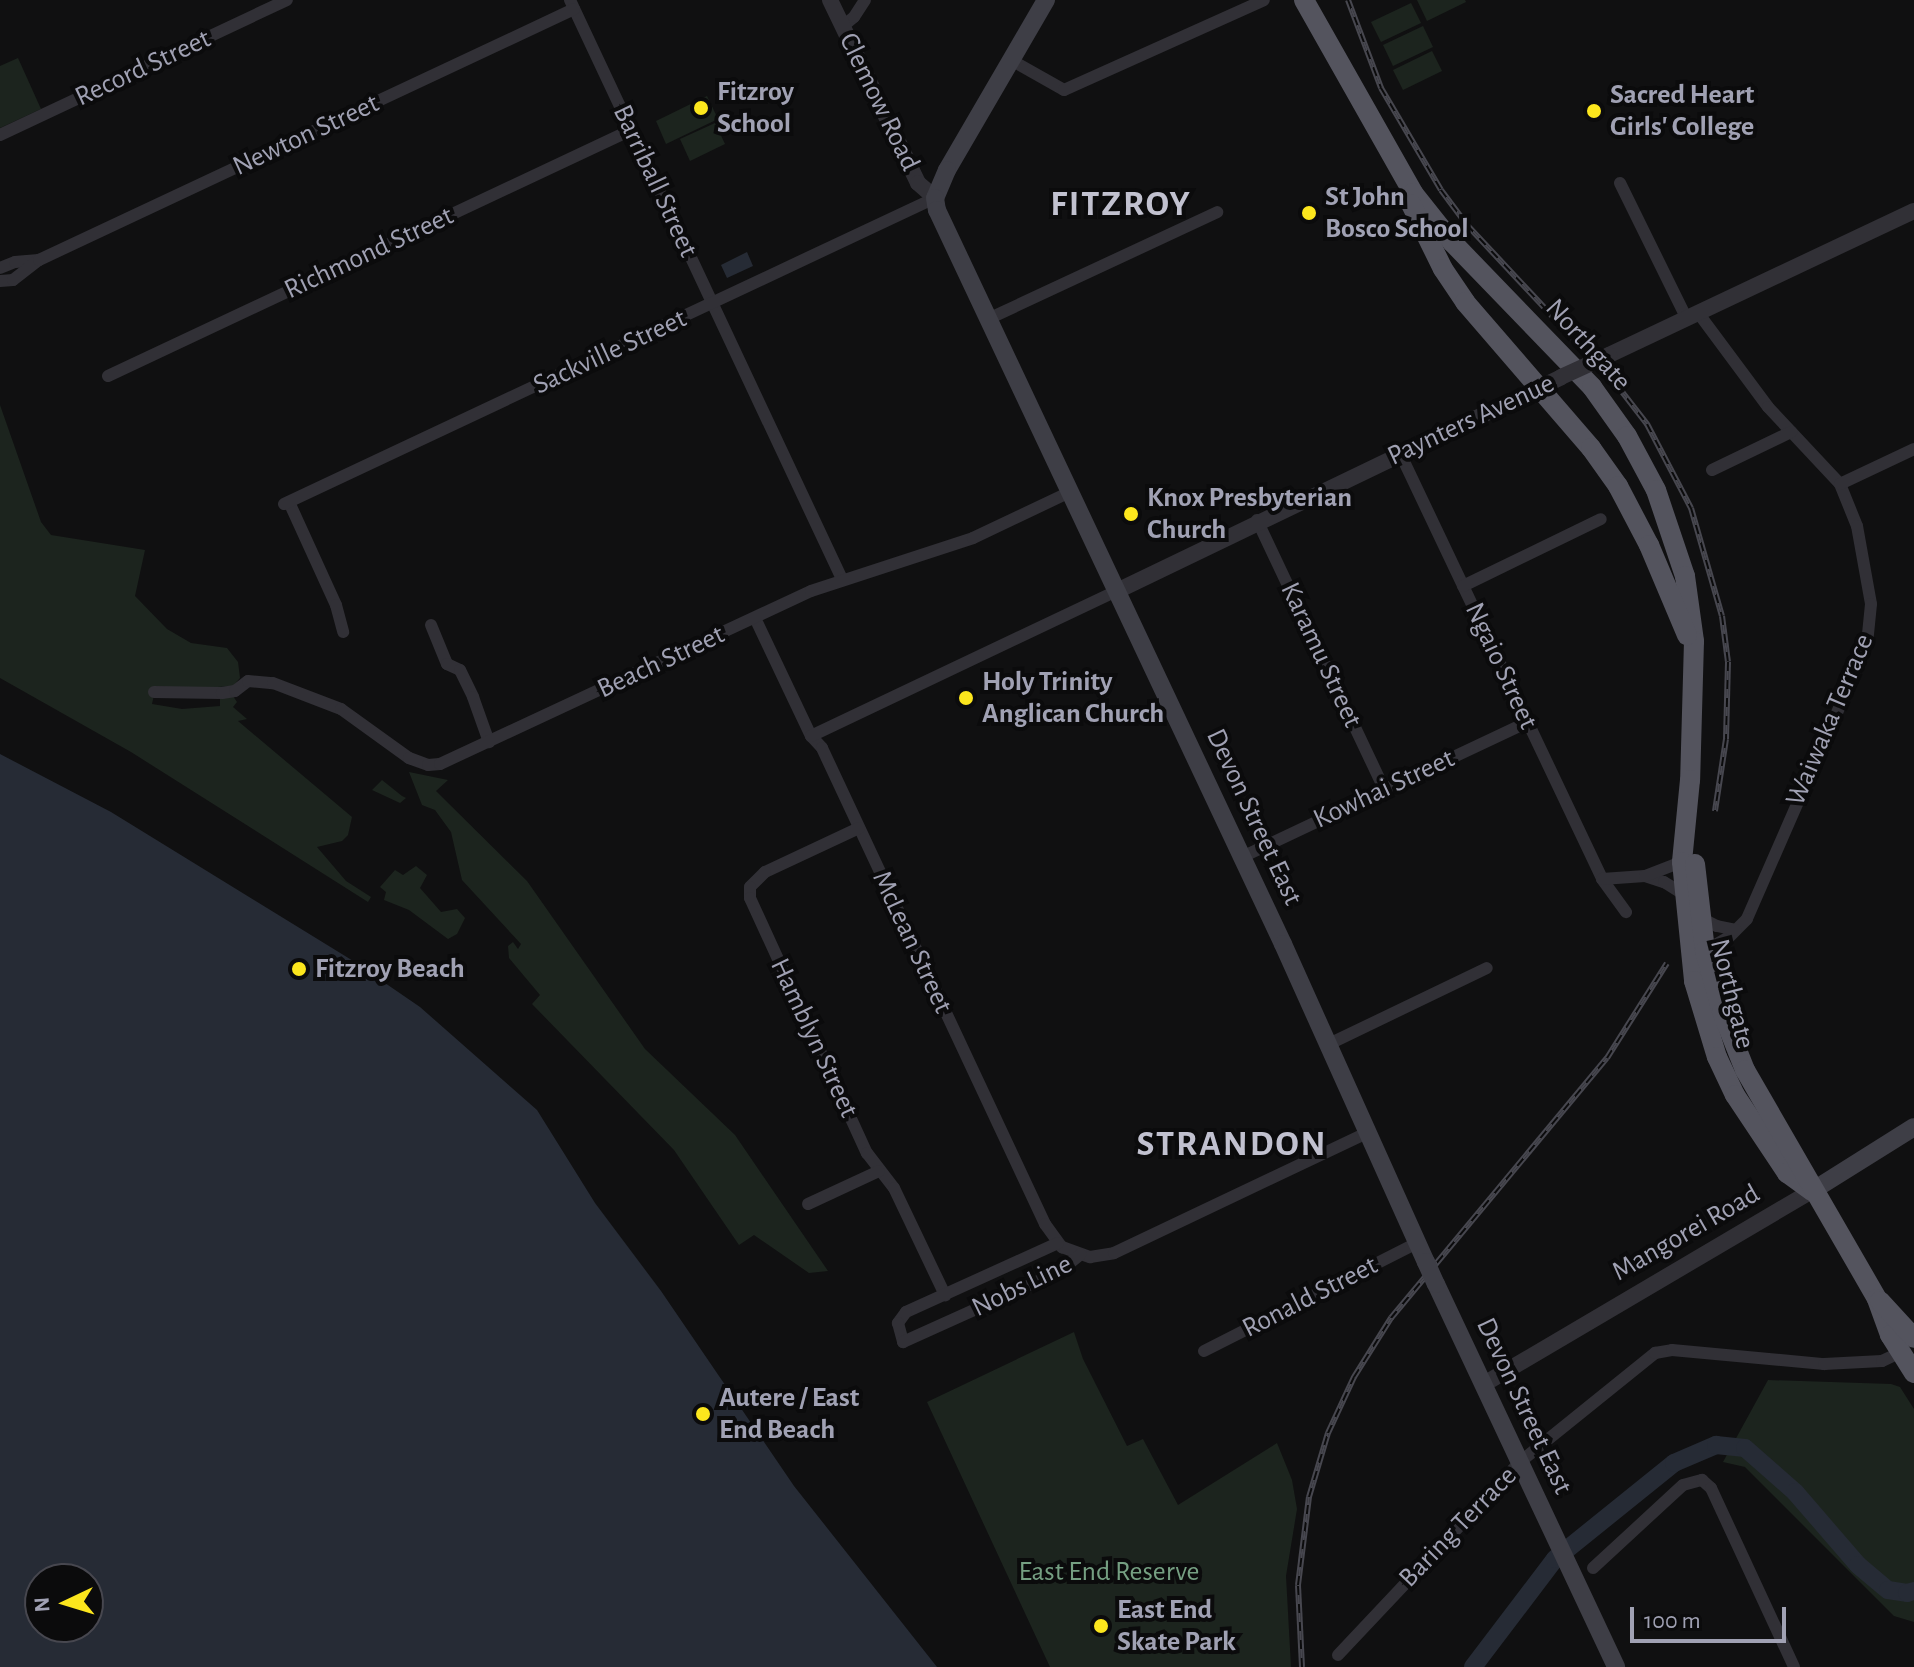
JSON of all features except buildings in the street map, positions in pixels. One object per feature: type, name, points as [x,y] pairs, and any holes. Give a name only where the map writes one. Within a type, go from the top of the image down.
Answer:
[{"type":"highway","name":"Northgate","points":[[1304,0],[1396,167],[1452,242],[1592,387],[1627,436],[1656,490],[1677,547],[1691,609],[1695,675],[1682,862],[1694,981],[1717,1057],[1735,1095],[1787,1173],[1812,1191]]},
{"type":"highway","points":[[1396,167],[1421,225],[1453,286],[1537,389],[1591,448],[1629,505],[1681,621],[1695,675]]},
{"type":"highway","name":"Northgate","points":[[1690,780],[1699,917],[1722,1012],[1745,1070],[1877,1299],[1890,1335],[1908,1345],[1914,1373]]},
{"type":"main road","points":[[935,198],[947,170],[1046,0]]},
{"type":"main road","name":"Devon Street East","points":[[935,198],[939,215],[1242,857],[1417,1243],[1616,1667]]},
{"type":"main road","name":"Mangorei Road","points":[[1812,1191],[1914,1127]]},
{"type":"street","name":"Clemow Road","points":[[830,0],[918,183],[935,198]]},
{"type":"street","points":[[843,26],[854,17],[865,0]]},
{"type":"street","points":[[1011,60],[1064,90],[1264,0]]},
{"type":"street","name":"Record Street","points":[[0,135],[278,2]]},
{"type":"street","name":"Barriball Street","points":[[572,4],[842,579]]},
{"type":"street","name":"Newton Street","points":[[0,281],[13,280],[39,260],[572,4]]},
{"type":"street","name":"Richmond Street","points":[[108,376],[631,130]]},
{"type":"street","name":"Waiwaka Terrace","points":[[1620,183],[1693,316],[1768,407],[1840,484],[1857,526],[1869,582],[1871,624],[1867,644],[1747,919],[1705,951]]},
{"type":"street","name":"Sackville Street","points":[[343,632],[336,605],[286,503],[935,198]]},
{"type":"street","name":"Paynters Avenue","points":[[1117,591],[1257,520],[1914,211]]},
{"type":"street","points":[[988,319],[1217,212]]},
{"type":"street","name":"Newton Street","points":[[0,268],[15,262],[39,260]]},
{"type":"street","points":[[1712,470],[1791,432]]},
{"type":"street","points":[[1840,484],[1914,449]]},
{"type":"street","name":"Ngaio Street","points":[[1400,453],[1602,879],[1626,912]]},
{"type":"street","name":"Beach Street","points":[[154,692],[222,693],[235,691],[248,681],[263,680],[341,709],[420,764],[440,764],[842,579],[973,538],[1070,492]]},
{"type":"street","points":[[1463,586],[1601,519]]},
{"type":"street","name":"Karamu Street","points":[[1257,520],[1384,789]]},
{"type":"street","points":[[811,736],[1117,591]]},
{"type":"street","name":"McLean Street","points":[[755,618],[811,736],[822,748],[1045,1224],[1058,1243]]},
{"type":"street","points":[[431,625],[447,664],[460,670],[489,742]]},
{"type":"street","name":"Kowhai Street","points":[[1242,857],[1527,722]]},
{"type":"street","name":"Hamblyn Street","points":[[859,828],[765,872],[750,887],[750,898],[867,1153],[894,1188],[945,1295]]},
{"type":"street","points":[[1602,879],[1645,876],[1682,862]]},
{"type":"street","points":[[1645,876],[1664,882],[1683,894]]},
{"type":"street","points":[[1699,917],[1717,926],[1736,930]]},
{"type":"street","points":[[1329,1044],[1487,968]]},
{"type":"street","name":"Nobs Line","points":[[1058,1243],[901,1317],[897,1329],[903,1342],[1060,1271],[1080,1255],[1102,1256],[1130,1246],[1369,1132]]},
{"type":"street","points":[[808,1204],[879,1171]]},
{"type":"street","name":"Mangorei Road","points":[[1484,1384],[1812,1191]]},
{"type":"street","points":[[1058,1243],[1080,1255]]},
{"type":"street","name":"Ronald Street","points":[[1204,1351],[1417,1243]]},
{"type":"street","name":"Baring Terrace","points":[[1338,1655],[1520,1462],[1655,1353],[1672,1350],[1824,1364],[1882,1361],[1908,1345]]},
{"type":"street","points":[[1593,1568],[1683,1485],[1702,1480],[1711,1488],[1794,1667]]},
{"type":"green space","points":[[1417,0],[1465,0],[1466,2],[1427,21]]},
{"type":"green space","points":[[1411,3],[1421,23],[1381,42],[1371,22]]},
{"type":"green space","points":[[1423,26],[1433,47],[1393,66],[1383,45]]},
{"type":"green space","points":[[1432,51],[1442,71],[1403,90],[1393,70]]},
{"type":"green space","points":[[18,58],[41,109],[0,128],[0,66]]},
{"type":"green space","points":[[707,96],[718,119],[666,144],[656,121]]},
{"type":"green space","points":[[715,123],[725,144],[690,161],[680,139]]},
{"type":"green space","points":[[0,405],[41,522],[51,535],[145,550],[135,596],[167,629],[191,643],[227,648],[238,662],[240,678],[233,686],[188,689],[156,686],[152,704],[182,709],[220,706],[220,698],[233,696],[237,702],[233,707],[247,719],[238,721],[352,817],[348,835],[342,841],[317,847],[346,881],[371,897],[368,902],[131,752],[0,678]]},
{"type":"green space","points":[[409,772],[448,780],[436,791],[527,881],[645,1049],[735,1135],[828,1271],[809,1273],[754,1235],[739,1245],[674,1150],[532,1004],[540,995],[509,958],[508,946],[513,942],[518,949],[521,944],[462,880],[451,832],[435,810],[422,805]]},
{"type":"green space","points":[[382,780],[406,798],[400,803],[372,790]]},
{"type":"green space","points":[[416,866],[427,875],[420,888],[441,912],[457,909],[465,918],[457,934],[448,939],[409,910],[384,900],[386,892],[380,887],[395,870],[403,875]]},
{"type":"green space","name":"East End Reserve","points":[[1074,1332],[1083,1359],[1127,1446],[1143,1439],[1178,1505],[1277,1443],[1292,1480],[1297,1509],[1286,1576],[1291,1667],[1050,1667],[927,1402]]},
{"type":"green space","points":[[1768,1380],[1891,1384],[1900,1387],[1914,1409],[1914,1622],[1894,1616],[1745,1467],[1723,1462]]},
{"type":"shaded area","points":[[747,252],[753,266],[727,278],[721,265]]},
{"type":"shaded area","points":[[0,754],[111,812],[350,959],[420,1007],[537,1110],[595,1203],[661,1291],[794,1486],[937,1667],[0,1667]]},
{"type":"waterway","points":[[1473,1667],[1555,1559],[1674,1463],[1716,1445],[1745,1448],[1795,1492],[1858,1565],[1888,1590],[1914,1591]]},
{"type":"railway","points":[[1348,0],[1381,88],[1441,190],[1467,225],[1616,384],[1647,424],[1691,508],[1722,616],[1728,662],[1726,739],[1715,811]]},
{"type":"railway","points":[[1302,1667],[1298,1585],[1309,1497],[1328,1433],[1354,1377],[1391,1318],[1607,1058],[1667,963]]},
{"type":"place","name":"Fitzroy School","points":[[701,108]]},
{"type":"place","name":"Sacred Heart Girls' College","points":[[1594,111]]},
{"type":"place","name":"St John Bosco School","points":[[1309,213]]},
{"type":"place","name":"Knox Presbyterian Church","points":[[1131,514]]},
{"type":"place","name":"Holy Trinity Anglican Church","points":[[966,698]]},
{"type":"place","name":"Fitzroy Beach","points":[[299,969]]},
{"type":"place","name":"Autere / East End Beach","points":[[703,1414]]},
{"type":"place","name":"East End Skate Park","points":[[1101,1626]]},
{"type":"district","name":"FITZROY","points":[[1121,205]]},
{"type":"district","name":"STRANDON","points":[[1232,1145]]}]
